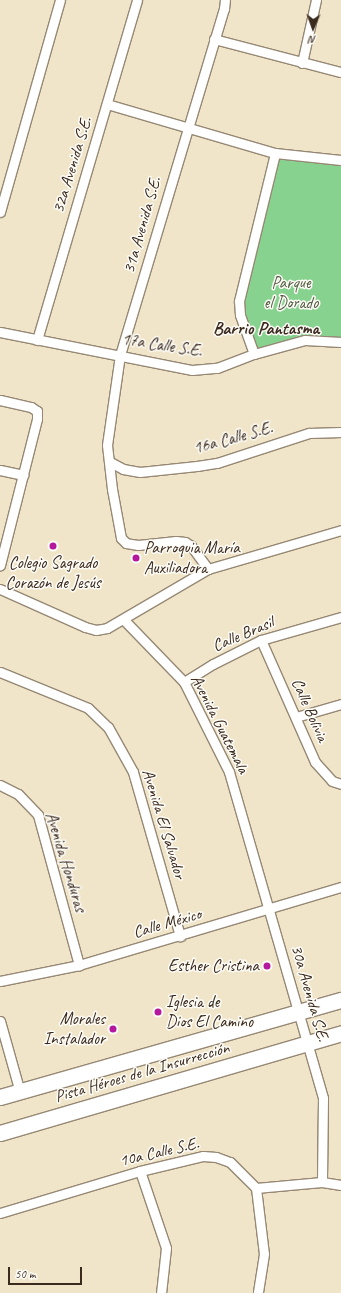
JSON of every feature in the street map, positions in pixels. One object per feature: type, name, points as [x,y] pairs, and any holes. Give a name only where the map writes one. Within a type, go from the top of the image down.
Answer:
[{"type":"main road","name":"Pista Héroes de la Insurrección","points":[[0,1097],[341,1000]]},
{"type":"main road","name":"Pista Héroes de la Insurrección","points":[[0,1133],[341,1033]]},
{"type":"street","points":[[0,212],[60,0]]},
{"type":"street","name":"32a Avenida S.E.","points":[[37,340],[137,0]]},
{"type":"street","name":"31a Avenida S.E.","points":[[208,569],[191,546],[185,542],[176,541],[138,545],[126,543],[121,538],[107,445],[108,427],[120,356],[225,0]]},
{"type":"street","points":[[302,63],[316,0]]},
{"type":"street","points":[[214,39],[341,72]]},
{"type":"street","points":[[107,104],[276,153],[341,160]]},
{"type":"street","points":[[254,354],[240,315],[239,301],[276,153]]},
{"type":"street","name":"17a Calle S.E.","points":[[0,332],[192,370],[217,368],[254,354],[305,340],[341,342]]},
{"type":"street","points":[[0,400],[31,407],[37,410],[37,420],[0,565]]},
{"type":"street","name":"16a Calle S.E.","points":[[110,462],[123,469],[140,472],[197,466],[217,463],[309,433],[341,432]]},
{"type":"street","points":[[0,470],[23,475]]},
{"type":"street","points":[[0,589],[96,630],[107,628],[124,620],[208,569],[341,530]]},
{"type":"street","name":"Calle Brasil","points":[[184,682],[214,664],[261,640],[341,617]]},
{"type":"street","name":"Avenida Guatemala","points":[[124,620],[184,682],[230,772],[268,908]]},
{"type":"street","name":"Calle Bolivia","points":[[261,640],[315,762],[332,781],[341,784]]},
{"type":"street","name":"Avenida El Salvador","points":[[0,672],[88,708],[108,727],[133,772],[180,936]]},
{"type":"street","points":[[296,717],[341,704]]},
{"type":"street","name":"Avenida Honduras","points":[[0,785],[18,794],[38,815],[79,965]]},
{"type":"street","name":"Calle México","points":[[0,981],[79,965],[341,887]]},
{"type":"street","name":"30a Avenida S.E.","points":[[268,908],[323,1098],[322,1182]]},
{"type":"street","points":[[0,1021],[20,1092]]},
{"type":"street","name":"10a Calle S.E.","points":[[0,1213],[140,1171],[203,1156],[216,1157],[230,1162],[256,1188]]},
{"type":"street","points":[[140,1171],[166,1248],[161,1293]]},
{"type":"street","points":[[258,1293],[264,1254],[256,1188],[322,1182],[341,1185]]},
{"type":"green space","name":"Parque el Dorado","points":[[275,153],[341,160],[341,342],[305,340],[254,354],[240,315]]},
{"type":"place","name":"Colegio Sagrado Corazón de Jesús","points":[[53,546]]},
{"type":"place","name":"Parroquia María Auxiliadora","points":[[136,558]]},
{"type":"place","name":"Esther Cristina","points":[[267,966]]},
{"type":"place","name":"Iglesia de Dios El Camino","points":[[158,1012]]},
{"type":"place","name":"Morales Instalador","points":[[113,1029]]},
{"type":"district","name":"Barrio Pantasma","points":[[266,328]]}]
